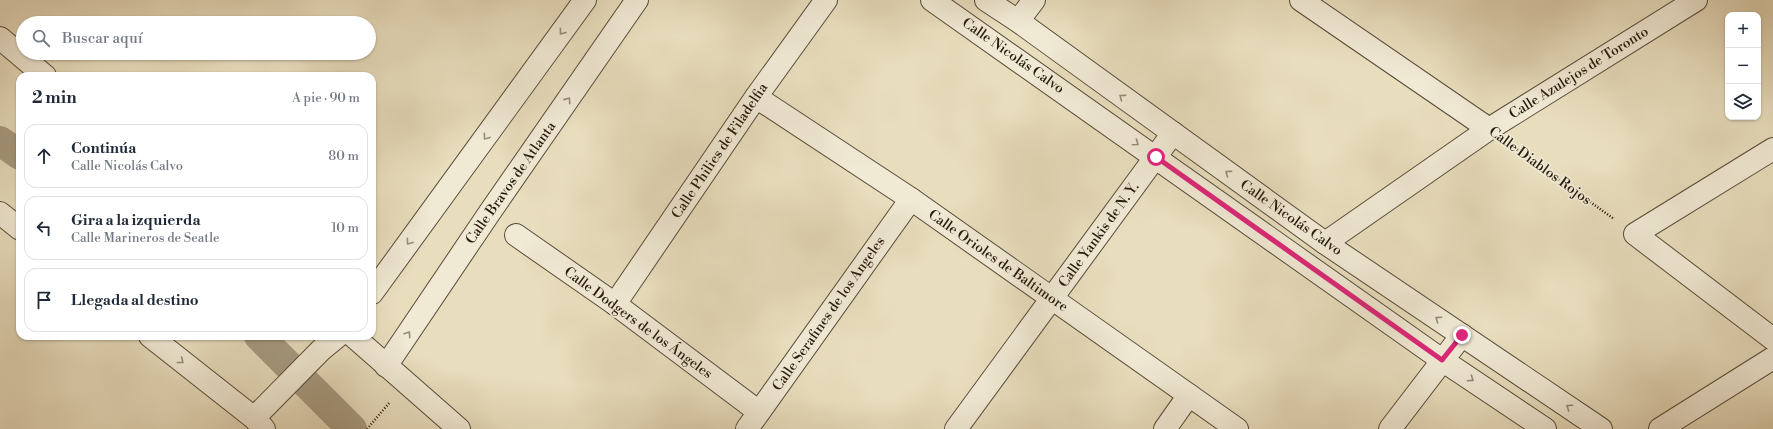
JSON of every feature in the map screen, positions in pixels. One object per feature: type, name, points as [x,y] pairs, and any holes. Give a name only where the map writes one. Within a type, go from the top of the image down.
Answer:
[{"type":"street","points":[[376,287],[585,0]]},
{"type":"street","name":"Calle Bravos de Atlanta","points":[[386,366],[490,212],[638,0]]},
{"type":"street","name":"Calle Philies de Filadelfia","points":[[615,304],[756,97],[826,0]]},
{"type":"street","name":"Calle Nicolás Calvo","points":[[932,0],[1442,360],[1545,429]]},
{"type":"street","name":"Calle Nicolás Calvo","points":[[986,0],[1018,21],[1325,243],[1601,429]]},
{"type":"street","points":[[1018,21],[1034,0]]},
{"type":"street","name":"Calle Diablos Rojos","points":[[1301,0],[1489,129]]},
{"type":"street","name":"Calle Azulejos de Toronto","points":[[1325,243],[1489,129],[1696,0]]},
{"type":"street","points":[[0,38],[16,52]]},
{"type":"street","points":[[26,60],[40,72]]},
{"type":"street","name":"Calle Orioles de Baltimore","points":[[756,97],[911,199],[1052,300],[1237,429]]},
{"type":"street","name":"Calle Yankis de N. Y.","points":[[956,429],[1173,133]]},
{"type":"street","points":[[1773,149],[1635,234],[1773,339]]},
{"type":"street","name":"Calle Serafines de los Angeles","points":[[753,420],[911,199]]},
{"type":"street","points":[[0,213],[16,226]]},
{"type":"street","name":"Calle Dodgers de los Ángeles","points":[[516,235],[615,304],[753,420]]},
{"type":"street","points":[[1390,429],[1462,335]]},
{"type":"street","points":[[155,340],[259,424],[283,388],[333,340]]},
{"type":"street","points":[[357,340],[459,429]]},
{"type":"street","points":[[1660,429],[1773,358]]},
{"type":"street","points":[[1165,429],[1189,395]]},
{"type":"path","name":"Calle Diablos Rojos","points":[[1489,129],[1635,234]]},
{"type":"path","points":[[367,429],[385,406]]},
{"type":"waterway","points":[[0,141],[16,152]]},
{"type":"waterway","points":[[263,340],[352,429]]},
{"type":"route","points":[[1156,157],[1442,360],[1462,335]]}]
